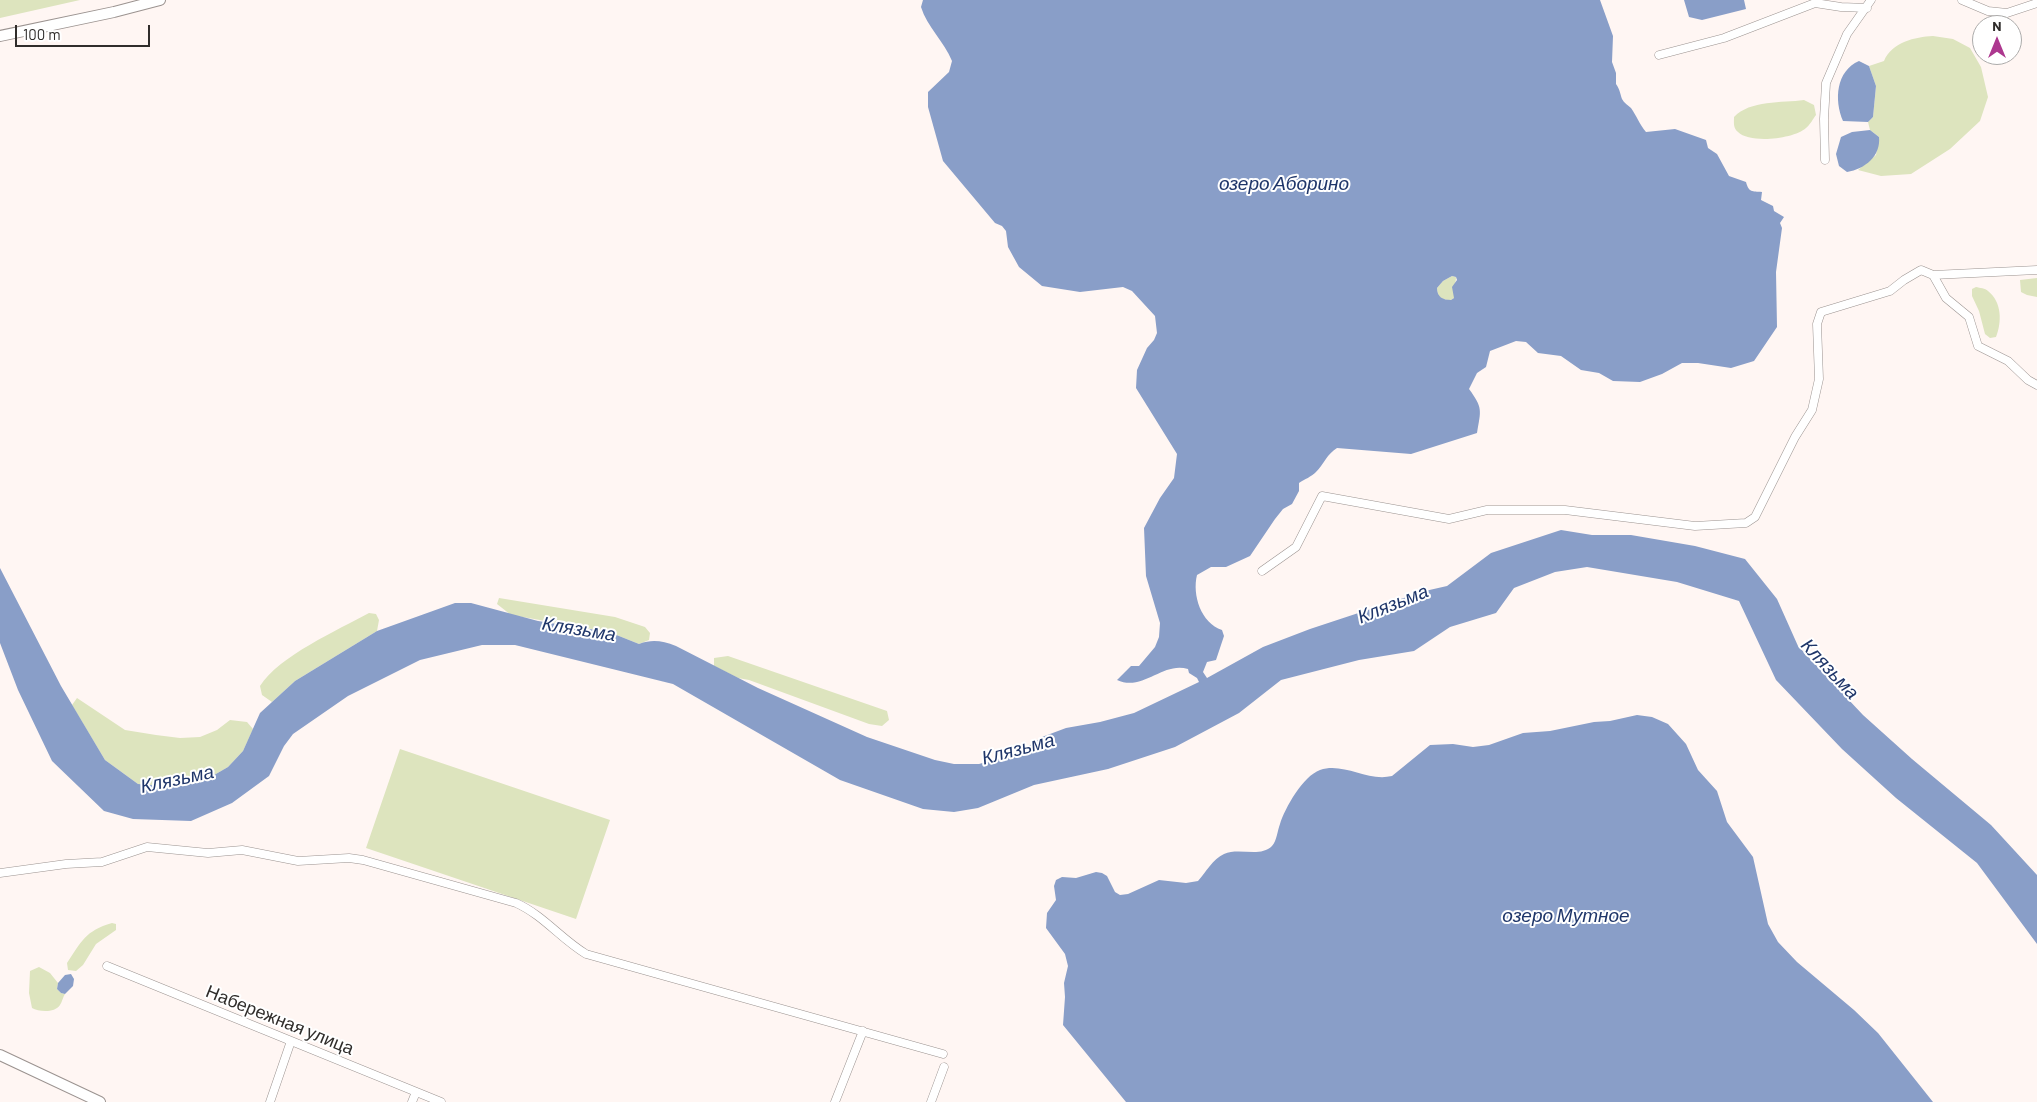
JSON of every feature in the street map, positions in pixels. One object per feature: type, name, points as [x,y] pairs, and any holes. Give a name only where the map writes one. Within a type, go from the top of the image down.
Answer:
[{"type":"main road","points":[[0,36],[114,12],[160,0]]},
{"type":"main road","points":[[0,1055],[100,1102]]},
{"type":"street","points":[[1825,160],[1824,119],[1826,83],[1847,34],[1871,0]]},
{"type":"street","points":[[1962,0],[1988,11],[2007,13],[2037,4]]},
{"type":"street","points":[[1659,55],[1724,38],[1816,3],[1841,7],[1867,8]]},
{"type":"street","points":[[1262,571],[1296,547],[1322,496],[1449,519],[1487,510],[1565,510],[1695,526],[1746,522],[1755,517],[1795,438],[1812,410],[1819,379],[1817,324],[1821,312],[1890,291],[1921,270],[1933,275],[2037,270]]},
{"type":"street","points":[[1933,275],[1946,298],[1969,317],[1978,346],[2008,361],[2028,380],[2037,385]]},
{"type":"street","points":[[0,873],[66,864],[102,862],[146,847],[208,853],[242,850],[298,861],[349,858],[363,860],[522,906],[537,914],[572,945],[586,954],[943,1054]]},
{"type":"street","name":"Набережная улица","points":[[107,966],[440,1102]]},
{"type":"street","points":[[835,1102],[863,1031]]},
{"type":"street","points":[[270,1102],[291,1040]]},
{"type":"street","points":[[931,1102],[944,1067]]},
{"type":"street","points":[[412,1102],[416,1092]]},
{"type":"green space","points":[[0,0],[80,0],[0,18]]},
{"type":"green space","points":[[1933,36],[1953,39],[1970,48],[1972,51],[1972,65],[1980,65],[1981,67],[1988,97],[1980,121],[1950,149],[1911,174],[1881,176],[1858,170],[1876,155],[1879,137],[1870,130],[1868,122],[1873,117],[1876,86],[1869,66],[1884,61],[1892,49],[1898,45],[1919,38]]},
{"type":"green space","points":[[1804,100],[1814,105],[1816,115],[1807,127],[1800,132],[1772,139],[1762,139],[1744,136],[1736,130],[1734,117],[1749,108],[1767,103]]},
{"type":"green space","points":[[1452,276],[1456,277],[1454,298],[1451,300],[1443,299],[1439,296],[1437,288],[1443,281]]},
{"type":"green space","points":[[2037,278],[2037,297],[2021,292],[2020,280]]},
{"type":"green space","points":[[1976,287],[1987,290],[1993,296],[1998,306],[2000,319],[1996,337],[1990,338],[1985,334],[1979,311],[1972,296],[1972,289]]},
{"type":"green space","points":[[499,598],[615,617],[645,627],[650,633],[649,640],[639,644],[609,632],[511,615],[497,604]]},
{"type":"green space","points":[[369,613],[376,614],[379,620],[377,631],[295,681],[272,702],[262,695],[260,686],[281,664],[310,645]]},
{"type":"green space","points":[[728,656],[887,711],[889,720],[882,726],[869,724],[749,680],[738,678],[714,666],[714,658]]},
{"type":"green space","points":[[77,698],[125,730],[180,738],[200,737],[217,730],[230,720],[247,722],[253,729],[243,751],[228,767],[209,778],[164,786],[138,784],[105,760],[72,705]]},
{"type":"green space","points":[[400,749],[610,820],[576,919],[366,848]]},
{"type":"green space","points":[[112,923],[116,924],[116,930],[96,944],[83,965],[76,971],[68,970],[67,963],[85,938],[90,933]]},
{"type":"green space","points":[[39,967],[50,973],[58,983],[57,989],[65,994],[58,1008],[51,1011],[32,1008],[29,993],[30,971]]},
{"type":"water","name":"озеро Аборино","points":[[923,0],[1600,0],[1613,36],[1612,62],[1616,73],[1616,84],[1623,100],[1631,108],[1646,132],[1675,129],[1706,140],[1708,148],[1717,154],[1729,176],[1746,182],[1751,191],[1762,192],[1761,200],[1773,206],[1774,211],[1784,217],[1780,223],[1782,228],[1776,272],[1777,327],[1754,361],[1731,368],[1698,363],[1682,363],[1662,374],[1640,382],[1613,381],[1599,373],[1581,370],[1561,356],[1538,353],[1526,342],[1516,341],[1490,351],[1486,367],[1477,373],[1469,389],[1480,409],[1477,433],[1411,454],[1337,448],[1316,472],[1299,483],[1299,491],[1292,504],[1283,509],[1250,556],[1226,567],[1211,567],[1197,575],[1196,591],[1200,607],[1209,621],[1222,630],[1224,636],[1216,660],[1207,662],[1203,672],[1207,678],[1263,647],[1310,629],[1425,591],[1447,586],[1491,553],[1561,530],[1592,535],[1631,535],[1695,546],[1745,559],[1777,599],[1798,646],[1863,715],[1991,825],[2037,875],[2037,944],[1977,863],[1896,798],[1842,749],[1776,680],[1739,601],[1677,582],[1587,567],[1555,572],[1514,588],[1496,613],[1450,627],[1414,651],[1359,660],[1281,680],[1239,713],[1175,747],[1108,769],[1034,785],[978,808],[954,812],[923,809],[840,780],[673,684],[515,645],[482,645],[420,660],[348,696],[293,734],[284,746],[269,776],[232,803],[191,821],[133,819],[104,811],[52,761],[18,690],[0,643],[0,568],[61,686],[105,760],[138,784],[164,786],[209,778],[228,767],[243,751],[260,713],[295,681],[377,631],[455,603],[471,603],[538,621],[609,632],[639,644],[653,641],[671,644],[758,688],[867,737],[935,760],[954,764],[979,764],[1020,752],[1042,737],[1066,728],[1134,713],[1199,682],[1197,678],[1189,673],[1188,669],[1179,668],[1170,669],[1136,682],[1126,683],[1117,680],[1131,666],[1139,666],[1155,647],[1159,637],[1160,623],[1146,576],[1144,528],[1160,498],[1174,478],[1177,454],[1136,388],[1137,370],[1147,348],[1157,333],[1155,316],[1132,291],[1123,287],[1080,292],[1042,286],[1019,267],[1008,247],[1006,231],[1002,226],[995,223],[943,161],[928,107],[928,92],[949,72],[952,61],[927,21],[921,7]],"holes":[[[1452,276],[1456,277],[1457,280],[1452,287],[1454,298],[1451,300],[1441,297],[1438,294],[1437,288],[1443,281]]]},
{"type":"water","points":[[1684,0],[1744,0],[1746,9],[1702,20],[1689,17]]},
{"type":"water","points":[[1859,61],[1869,66],[1876,86],[1873,117],[1868,122],[1843,121],[1838,104],[1841,79],[1851,66]]},
{"type":"water","points":[[1870,130],[1879,137],[1879,144],[1874,156],[1866,165],[1847,172],[1839,166],[1836,154],[1841,137],[1852,132]]},
{"type":"water","name":"озеро Мутное","points":[[1637,715],[1652,717],[1668,724],[1686,744],[1698,770],[1717,791],[1727,822],[1753,857],[1768,924],[1778,942],[1797,962],[1878,1033],[1933,1102],[1126,1102],[1063,1025],[1064,983],[1068,966],[1065,954],[1046,928],[1047,913],[1056,900],[1054,886],[1056,880],[1062,877],[1076,878],[1096,872],[1102,873],[1107,876],[1115,892],[1120,895],[1128,894],[1159,880],[1186,883],[1198,881],[1213,862],[1224,854],[1236,851],[1262,851],[1272,846],[1290,801],[1307,779],[1320,770],[1338,768],[1374,776],[1392,776],[1430,745],[1453,744],[1473,747],[1489,745],[1523,733],[1550,731]]},
{"type":"water","points":[[71,974],[74,979],[73,986],[65,994],[61,993],[57,989],[58,983],[65,975]]},
{"type":"water label","name":"Клязьма","points":[[1393,604]]},
{"type":"water label","name":"Клязьма","points":[[579,629]]},
{"type":"water label","name":"Клязьма","points":[[1830,669]]},
{"type":"water label","name":"Клязьма","points":[[1018,749]]},
{"type":"water label","name":"Клязьма","points":[[177,779]]}]
